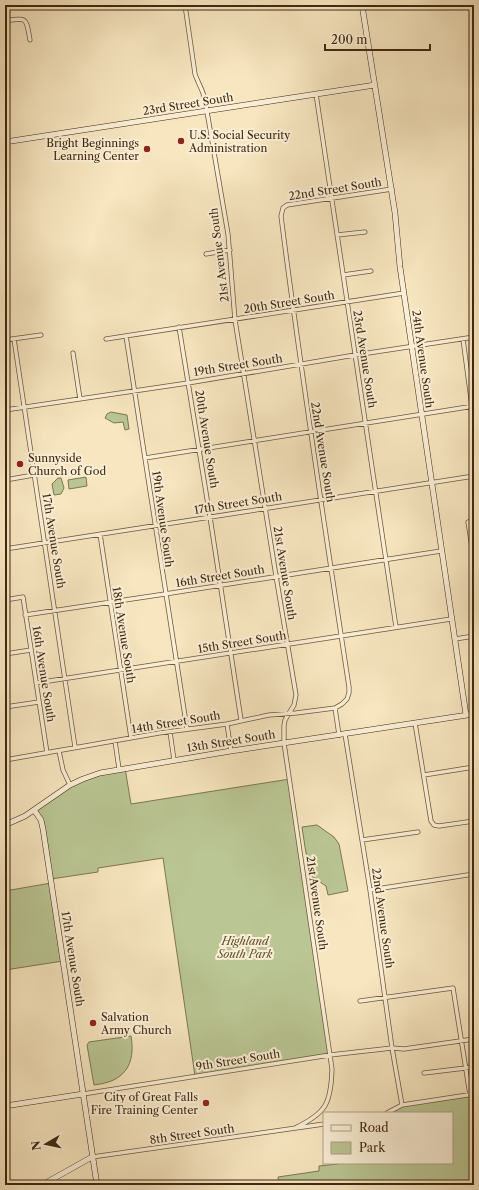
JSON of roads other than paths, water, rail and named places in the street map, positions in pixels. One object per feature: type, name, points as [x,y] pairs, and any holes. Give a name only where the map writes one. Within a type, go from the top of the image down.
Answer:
[{"type":"street","name":"21st Avenue South","points":[[185,5],[195,74],[202,90],[207,111],[230,250],[235,320],[296,695],[294,705],[285,720],[284,743],[332,1069],[328,1100],[324,1108],[317,1116],[295,1128]]},
{"type":"street","name":"24th Avenue South","points":[[362,5],[392,189],[398,232],[400,267],[411,346],[466,715]]},
{"type":"street","points":[[5,21],[20,18],[24,19],[27,23],[30,40]]},
{"type":"street","name":"23rd Street South","points":[[5,142],[375,84]]},
{"type":"street","name":"23rd Avenue South","points":[[316,94],[396,627]]},
{"type":"street","name":"22nd Street South","points":[[283,208],[287,205],[392,189]]},
{"type":"street","name":"22nd Avenue South","points":[[283,208],[281,216],[292,310],[349,687],[347,699]]},
{"type":"street","points":[[338,235],[365,232]]},
{"type":"street","points":[[206,254],[230,250]]},
{"type":"street","points":[[343,275],[371,271]]},
{"type":"street","name":"20th Street South","points":[[106,339],[404,293]]},
{"type":"street","name":"20th Avenue South","points":[[179,327],[200,450],[241,720]]},
{"type":"street","points":[[5,340],[41,335]]},
{"type":"street","name":"19th Avenue South","points":[[126,336],[187,729]]},
{"type":"street","name":"19th Street South","points":[[5,410],[474,337]]},
{"type":"street","name":"17th Avenue South","points":[[14,339],[75,747]]},
{"type":"street","points":[[463,339],[474,422]]},
{"type":"street","points":[[73,353],[80,399]]},
{"type":"street","points":[[145,458],[473,406]]},
{"type":"street","points":[[5,480],[34,475]]},
{"type":"street","name":"17th Street South","points":[[5,549],[474,476]]},
{"type":"street","points":[[474,521],[468,522],[474,560]]},
{"type":"street","name":"18th Avenue South","points":[[100,534],[131,738]]},
{"type":"street","name":"16th Street South","points":[[25,615],[441,551]]},
{"type":"street","name":"16th Avenue South","points":[[5,600],[23,597],[47,753]]},
{"type":"street","name":"15th Street South","points":[[36,683],[451,619]]},
{"type":"street","points":[[455,639],[474,636]]},
{"type":"street","points":[[5,654],[31,650]]},
{"type":"street","name":"14th Street South","points":[[5,760],[75,747],[227,724],[269,715],[335,708],[347,699]]},
{"type":"street","points":[[5,707],[39,702]]},
{"type":"street","points":[[335,708],[339,735]]},
{"type":"street","name":"13th Street South","points":[[5,825],[16,821],[83,778],[119,769],[474,714]]},
{"type":"street","points":[[414,723],[431,821],[434,825],[439,826],[474,821]]},
{"type":"street","points":[[227,724],[231,751]]},
{"type":"street","points":[[170,732],[174,760]]},
{"type":"street","name":"22nd Avenue South","points":[[345,734],[370,890],[392,1048],[402,1105]]},
{"type":"street","points":[[115,741],[119,769]]},
{"type":"street","points":[[59,751],[63,770],[70,785]]},
{"type":"street","points":[[424,775],[474,767]]},
{"type":"street","name":"17th Avenue South","points":[[34,810],[41,820],[43,829],[97,1185]]},
{"type":"street","points":[[362,840],[418,832]]},
{"type":"street","points":[[370,890],[474,874]]},
{"type":"street","points":[[360,1001],[453,988],[472,1095],[402,1105],[389,1112]]},
{"type":"street","name":"9th Street South","points":[[5,1106],[330,1055],[392,1048],[404,1049],[474,1038]]},
{"type":"street","points":[[424,1073],[474,1067]]},
{"type":"street","name":"8th Street South","points":[[92,1157],[323,1124]]},
{"type":"street","points":[[42,1185],[92,1157]]},
{"type":"place","name":"U.S. Social Security Administration","points":[[181,141]]},
{"type":"place","name":"Bright Beginnings Learning Center","points":[[147,149]]},
{"type":"place","name":"Sunnyside Church of God","points":[[20,464]]},
{"type":"place","name":"Salvation Army Church","points":[[93,1023]]},
{"type":"place","name":"City of Great Falls Fire Training Center","points":[[206,1103]]},
{"type":"park label","name":"Highland South Park","points":[[245,947]]}]
